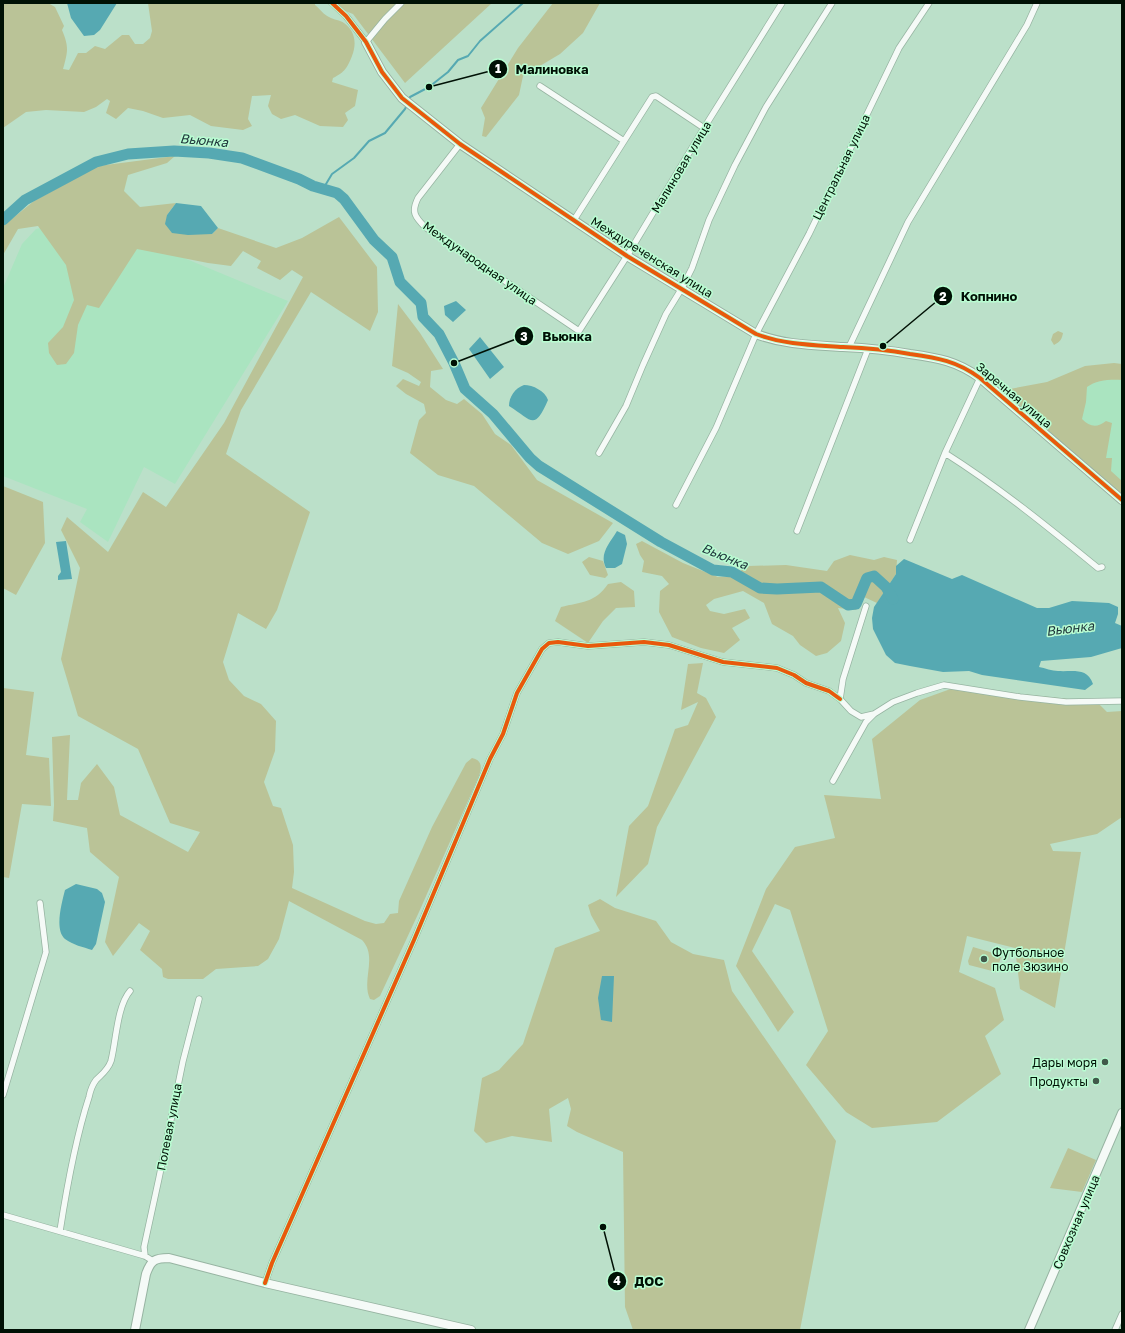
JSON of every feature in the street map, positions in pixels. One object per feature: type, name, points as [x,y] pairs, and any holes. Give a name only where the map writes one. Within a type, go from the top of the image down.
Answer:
[{"type":"street","points":[[332,3],[346,16],[366,42],[401,3]]},
{"type":"street","name":"Малиновая улица","points":[[579,331],[627,256],[704,128],[782,3]]},
{"type":"street","points":[[599,453],[626,406],[666,314],[692,268],[709,220],[735,165],[766,107],[832,3]]},
{"type":"street","name":"Центральная улица","points":[[676,505],[716,428],[756,334],[808,234],[899,48],[929,3]]},
{"type":"street","points":[[849,347],[908,222],[1022,32],[1037,3]]},
{"type":"street","name":"Междуреченская улица","points":[[366,42],[382,72],[402,98],[460,144],[627,256],[756,334],[790,344],[849,347]]},
{"type":"street","points":[[540,86],[624,141]]},
{"type":"street","points":[[574,220],[652,97],[656,96],[704,128]]},
{"type":"street","name":"Международная улица","points":[[460,144],[418,198],[414,205],[414,212],[417,219],[425,228],[579,331]]},
{"type":"street","name":"Заречная улица","points":[[849,347],[938,358],[968,369],[1122,500]]},
{"type":"street","points":[[798,531],[868,349]]},
{"type":"street","points":[[910,540],[945,453],[980,378]]},
{"type":"street","points":[[945,453],[985,479],[1041,521],[1098,568],[1102,567]]},
{"type":"street","points":[[840,699],[843,679],[866,606]]},
{"type":"street","points":[[265,1283],[272,1262],[414,940],[490,759],[503,734],[517,692],[542,649],[549,643],[558,642],[588,646],[644,642],[669,645],[723,662],[777,668],[794,675],[806,683],[829,691],[840,699],[851,711],[861,717],[874,714]]},
{"type":"street","points":[[833,782],[866,722],[874,714],[893,702],[944,685],[1020,697],[1066,702],[1122,701]]},
{"type":"street","points":[[3,1096],[46,952],[40,903]]},
{"type":"street","points":[[60,1231],[74,1156],[89,1096],[95,1081],[108,1068],[111,1061],[116,1027],[126,995],[130,991]]},
{"type":"street","name":"Полевая улица","points":[[145,1256],[144,1247],[183,1061],[199,999]]},
{"type":"street","name":"Совхозная улица","points":[[1029,1330],[1122,1113]]},
{"type":"street","points":[[3,1215],[145,1256],[153,1261]]},
{"type":"street","points":[[135,1330],[146,1274],[149,1266],[153,1261],[160,1258],[170,1258],[265,1283],[470,1330]]},
{"type":"street","points":[[1115,1330],[1122,1314]]},
{"type":"shaded area","points":[[3,3],[48,3],[55,7],[64,26],[62,30],[67,45],[67,53],[63,69],[69,70],[78,53],[86,53],[95,46],[105,49],[122,35],[129,35],[135,44],[143,44],[150,38],[152,31],[148,3],[315,3],[315,5],[327,16],[341,21],[348,26],[353,34],[355,42],[354,51],[347,67],[333,78],[332,82],[358,90],[355,106],[345,113],[348,120],[343,127],[320,126],[295,115],[281,119],[272,114],[268,106],[271,95],[252,96],[248,119],[252,126],[243,130],[211,126],[190,115],[163,118],[143,111],[128,108],[116,119],[106,113],[110,101],[107,99],[96,107],[84,112],[46,110],[26,112],[3,128]]},
{"type":"shaded area","points":[[325,3],[492,3],[405,83],[353,14]]},
{"type":"shaded area","points":[[553,3],[600,3],[583,33],[560,54],[523,76],[519,95],[486,137],[482,136],[485,118],[481,108],[518,48]]},
{"type":"shaded area","points":[[175,156],[167,163],[128,175],[124,191],[140,207],[176,203],[167,215],[212,234],[218,228],[276,248],[302,238],[339,217],[377,267],[378,312],[370,331],[311,292],[241,410],[226,454],[310,512],[277,610],[266,629],[238,613],[223,662],[229,680],[244,696],[261,704],[276,721],[275,751],[264,782],[273,806],[281,808],[293,845],[294,872],[292,888],[365,921],[376,924],[384,923],[390,914],[398,913],[399,901],[432,827],[466,763],[472,758],[478,760],[480,764],[481,770],[479,776],[419,912],[380,996],[374,1000],[370,999],[368,992],[367,984],[369,954],[367,947],[362,940],[289,901],[279,939],[268,959],[258,966],[216,969],[203,979],[168,979],[163,977],[162,969],[140,950],[150,931],[139,923],[113,956],[105,942],[119,877],[90,852],[87,828],[53,821],[52,737],[70,735],[67,800],[78,800],[81,783],[97,764],[114,787],[120,815],[188,852],[200,832],[170,823],[138,749],[78,716],[61,659],[80,568],[61,530],[67,517],[108,552],[143,492],[166,507],[224,423],[303,277],[292,270],[280,280],[257,268],[261,261],[243,251],[231,266],[137,249],[99,308],[87,305],[78,325],[74,353],[66,364],[57,365],[49,353],[48,343],[63,327],[74,300],[66,265],[38,226],[18,229],[3,255],[3,226],[34,201],[98,166]]},
{"type":"shaded area","points":[[75,220],[114,229],[288,301],[175,484],[144,467],[108,542],[80,522],[87,509],[3,476],[3,288],[22,244],[36,229]]},
{"type":"shaded area","points":[[398,304],[420,333],[443,369],[431,371],[430,387],[446,400],[457,404],[464,399],[482,414],[495,434],[511,445],[537,480],[613,523],[599,541],[568,554],[542,543],[474,486],[438,475],[410,453],[419,420],[426,413],[424,404],[406,394],[396,386],[403,379],[419,386],[421,382],[408,373],[392,366]]},
{"type":"shaded area","points":[[1058,331],[1063,333],[1063,335],[1054,345],[1051,340],[1053,334]]},
{"type":"shaded area","points":[[1114,363],[1122,364],[1122,380],[1104,380],[1087,387],[1086,402],[1082,419],[1088,424],[1094,426],[1100,425],[1106,421],[1112,423],[1106,458],[1112,458],[1111,471],[1122,481],[1122,496],[1005,392],[1010,389],[1047,382],[1085,366]]},
{"type":"shaded area","points":[[1079,369],[1122,371],[1122,491],[1060,440]]},
{"type":"shaded area","points":[[3,486],[43,502],[45,543],[16,595],[3,588]]},
{"type":"shaded area","points":[[642,541],[683,563],[718,577],[732,576],[748,566],[786,565],[827,571],[834,561],[850,555],[874,560],[884,557],[897,560],[896,574],[877,603],[864,597],[856,610],[838,608],[845,623],[841,641],[827,653],[816,656],[800,645],[793,636],[772,624],[764,603],[743,591],[714,599],[706,605],[710,611],[724,614],[745,609],[750,618],[732,628],[740,640],[724,653],[701,648],[672,637],[659,612],[660,591],[669,584],[662,576],[642,572],[644,561],[636,544]]},
{"type":"shaded area","points":[[589,557],[603,561],[608,575],[605,578],[590,575],[582,562]]},
{"type":"shaded area","points":[[621,582],[634,591],[635,607],[616,608],[603,621],[588,643],[555,621],[561,607],[587,601],[598,595],[608,584]]},
{"type":"shaded area","points":[[703,663],[697,693],[706,698],[716,717],[657,827],[648,864],[616,897],[629,826],[648,806],[675,729],[688,725],[698,702],[681,710],[688,664]]},
{"type":"shaded area","points":[[956,687],[1097,702],[1107,712],[1122,711],[1122,817],[1097,834],[1050,844],[1053,851],[1081,852],[1055,1008],[1020,989],[1015,948],[967,936],[959,972],[995,988],[1004,1020],[985,1036],[1001,1074],[937,1122],[872,1128],[846,1112],[806,1065],[828,1031],[790,910],[775,904],[752,951],[794,1012],[778,1032],[736,966],[766,889],[795,847],[835,838],[824,795],[881,799],[872,739],[920,700]]},
{"type":"shaded area","points":[[3,688],[34,692],[26,755],[49,758],[51,806],[22,804],[9,878],[3,877]]},
{"type":"shaded area","points":[[600,899],[615,908],[656,921],[671,942],[693,954],[724,960],[732,991],[836,1141],[800,1330],[633,1330],[625,1307],[623,1152],[577,1132],[567,1126],[571,1109],[568,1098],[549,1109],[552,1142],[512,1136],[486,1143],[474,1131],[482,1078],[499,1070],[523,1044],[555,948],[600,931],[591,915],[588,905]]},
{"type":"shaded area","name":"Футбольное поле Зюзино","points":[[973,947],[1000,955],[1001,957],[996,972],[969,965],[968,961]]},
{"type":"shaded area","points":[[1068,1148],[1096,1160],[1082,1192],[1050,1188]]},
{"type":"water","points":[[67,3],[117,3],[100,30],[94,35],[84,36],[71,18]]},
{"type":"water","points":[[176,203],[201,206],[218,228],[212,234],[188,235],[172,233],[165,224],[167,215]]},
{"type":"water","points":[[456,301],[466,310],[453,322],[445,315],[444,306]]},
{"type":"water","points":[[480,337],[504,367],[490,379],[469,349]]},
{"type":"water","points":[[524,385],[538,389],[548,400],[536,420],[528,419],[509,406],[513,393]]},
{"type":"water","points":[[617,531],[625,535],[627,544],[622,564],[615,568],[606,568],[604,563],[604,554]]},
{"type":"water","points":[[66,541],[72,579],[58,580],[58,576],[61,572],[56,542]]},
{"type":"water","points":[[904,559],[952,579],[962,575],[1037,608],[1049,608],[1072,601],[1109,603],[1118,607],[1118,614],[1115,623],[1122,626],[1122,648],[1091,657],[1041,661],[1039,667],[1056,671],[1079,672],[1087,675],[1093,684],[1085,690],[982,675],[969,671],[943,672],[895,663],[886,655],[873,629],[872,618],[874,607],[896,574],[896,566]]},
{"type":"water","points":[[76,884],[97,889],[102,893],[105,902],[96,944],[92,950],[68,941],[62,935],[60,929],[59,923],[65,890]]},
{"type":"water","points":[[602,976],[614,976],[612,1022],[601,1020],[598,998]]},
{"type":"waterway","points":[[408,101],[410,97],[429,87],[448,72],[458,60],[468,56],[480,41],[523,3]]},
{"type":"waterway","points":[[323,189],[332,174],[354,158],[369,141],[385,133],[407,105]]},
{"type":"waterway","name":"Вьюнка","points":[[3,220],[25,200],[96,162],[128,154],[174,151],[209,153],[242,158],[299,179],[313,186],[337,193],[344,199],[374,240],[392,257],[400,282],[421,303],[423,317],[439,334],[465,389],[493,414],[530,458],[539,466],[661,542],[713,570],[732,572],[760,588],[777,589],[821,587],[848,605],[856,604],[867,578],[874,576],[886,587],[893,599]]},
{"type":"cycle path","points":[[332,3],[346,16],[366,42],[382,72],[402,98],[460,144],[627,256],[756,334],[767,338],[799,344],[885,350],[947,361],[972,372],[1122,500]]},
{"type":"cycle path","points":[[265,1283],[272,1263],[414,940],[490,759],[503,734],[517,693],[542,649],[549,643],[558,642],[588,646],[644,642],[669,645],[723,662],[777,668],[794,675],[806,683],[829,691],[840,699]]},
{"type":"place","name":"Малиновка","points":[[429,87]]},
{"type":"place","name":"Копнино","points":[[883,346]]},
{"type":"place","name":"Вьюнка","points":[[454,363]]},
{"type":"place","name":"Футбольное поле Зюзино","points":[[984,959]]},
{"type":"place","name":"Дары моря","points":[[1105,1062]]},
{"type":"place","name":"Продукты","points":[[1096,1081]]},
{"type":"place","name":"ДОС","points":[[603,1227]]}]
